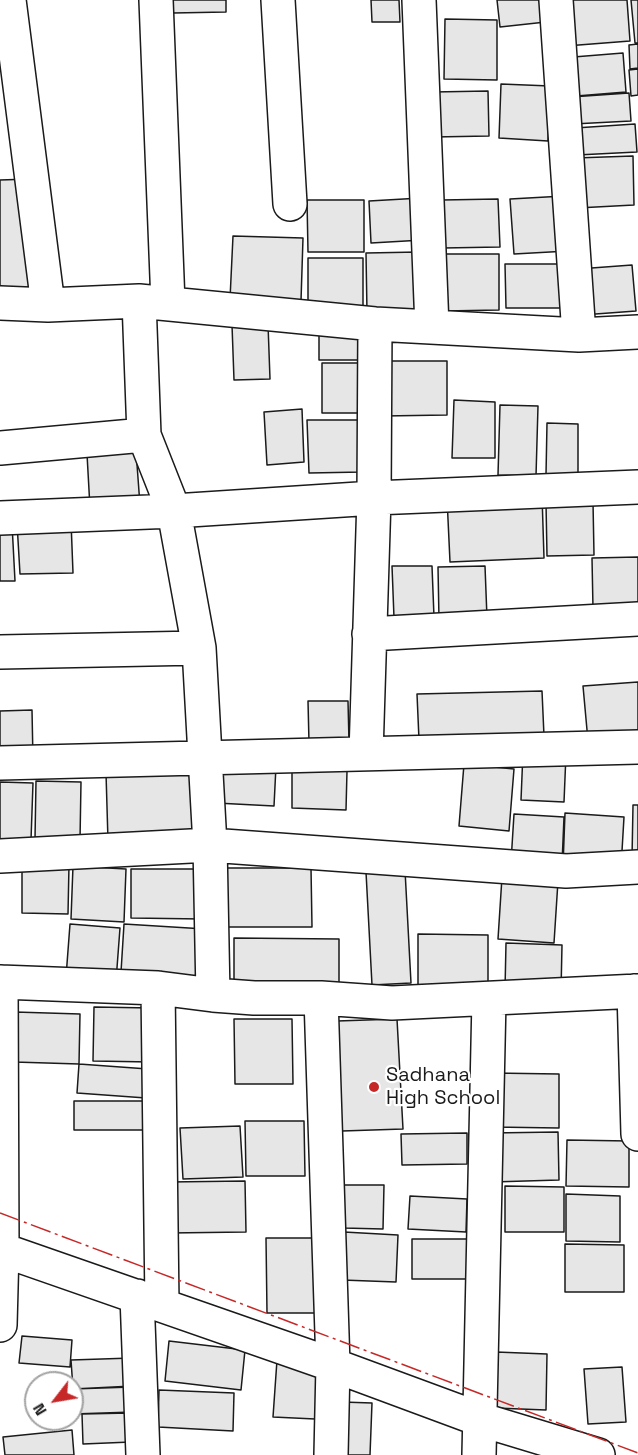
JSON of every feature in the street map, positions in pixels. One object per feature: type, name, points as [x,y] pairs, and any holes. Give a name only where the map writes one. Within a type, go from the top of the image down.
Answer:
[{"type":"street","points":[[9,0],[48,305]]},
{"type":"street","points":[[156,0],[154,302],[144,435],[174,511],[199,648],[210,844],[213,995]]},
{"type":"street","points":[[278,0],[290,204]]},
{"type":"street","points":[[419,0],[432,327]]},
{"type":"street","points":[[556,0],[579,335]]},
{"type":"street","points":[[0,303],[48,305],[154,302],[375,324],[579,335],[638,332]]},
{"type":"street","points":[[366,754],[374,498],[375,324]]},
{"type":"street","points":[[0,448],[144,435]]},
{"type":"street","points":[[0,518],[174,511],[374,498],[638,487]]},
{"type":"street","points":[[369,634],[638,619]]},
{"type":"street","points":[[0,652],[199,648]]},
{"type":"street","points":[[0,763],[638,747]]},
{"type":"street","points":[[0,856],[210,844],[566,871],[638,867]]},
{"type":"street","points":[[0,1325],[1,982],[158,988],[254,998],[321,998],[392,1003],[636,991],[638,1134]]},
{"type":"street","points":[[143,1455],[158,988]]},
{"type":"street","points":[[321,998],[333,1365],[331,1455]]},
{"type":"street","points":[[479,1455],[489,999]]},
{"type":"street","points":[[1,1250],[333,1365],[479,1419],[598,1455]]},
{"type":"building","points":[[173,0],[226,0],[226,12],[173,13]]},
{"type":"building","points":[[371,0],[399,0],[400,22],[372,22]]},
{"type":"building","points":[[497,0],[553,0],[555,21],[500,27]]},
{"type":"building","points":[[562,0],[627,0],[630,41],[566,46]]},
{"type":"building","points":[[631,0],[638,0],[638,43],[635,43]]},
{"type":"building","points":[[445,19],[497,20],[497,80],[444,79]]},
{"type":"building","points":[[638,44],[638,68],[630,69],[629,45]]},
{"type":"building","points":[[623,53],[626,92],[564,97],[561,58]]},
{"type":"building","points":[[638,69],[638,95],[631,96],[629,70]]},
{"type":"building","points":[[501,84],[550,86],[548,141],[499,138]]},
{"type":"building","points":[[488,91],[489,136],[433,137],[433,92]]},
{"type":"building","points":[[629,93],[631,121],[573,124],[571,97]]},
{"type":"building","points":[[635,124],[637,152],[577,155],[575,128]]},
{"type":"building","points":[[633,156],[634,205],[577,208],[575,158]]},
{"type":"building","points":[[30,179],[34,291],[0,292],[0,180]]},
{"type":"building","points":[[564,196],[568,251],[514,254],[510,199]]},
{"type":"building","points":[[421,198],[423,240],[371,243],[369,201]]},
{"type":"building","points":[[498,199],[500,247],[443,248],[442,200]]},
{"type":"building","points":[[307,200],[364,200],[364,252],[308,252]]},
{"type":"building","points":[[233,236],[303,238],[301,301],[230,299]]},
{"type":"building","points":[[419,252],[420,312],[367,313],[366,253]]},
{"type":"building","points":[[444,254],[499,254],[499,310],[444,311]]},
{"type":"building","points":[[308,258],[363,258],[363,309],[308,309]]},
{"type":"building","points":[[505,264],[564,264],[564,308],[506,308]]},
{"type":"building","points":[[632,265],[636,311],[582,315],[578,269]]},
{"type":"building","points":[[268,324],[270,379],[234,380],[232,325]]},
{"type":"building","points":[[319,330],[361,330],[361,360],[319,360]]},
{"type":"building","points":[[382,361],[447,361],[447,415],[383,416]]},
{"type":"building","points":[[322,363],[359,363],[360,413],[322,413]]},
{"type":"building","points":[[454,400],[495,402],[495,458],[452,458]]},
{"type":"building","points":[[500,405],[538,406],[536,476],[498,475]]},
{"type":"building","points":[[302,409],[304,462],[267,465],[264,412]]},
{"type":"building","points":[[307,420],[362,420],[363,472],[309,473]]},
{"type":"building","points":[[547,423],[578,424],[578,475],[546,475]]},
{"type":"building","points":[[136,451],[140,505],[90,508],[87,454]]},
{"type":"building","points":[[542,495],[544,558],[450,562],[447,498]]},
{"type":"building","points":[[593,502],[594,555],[547,556],[546,503]]},
{"type":"building","points":[[71,521],[73,573],[20,574],[17,523]]},
{"type":"building","points":[[12,524],[15,581],[0,581],[0,525]]},
{"type":"building","points":[[638,557],[638,608],[593,609],[592,558]]},
{"type":"building","points":[[392,566],[432,566],[434,617],[394,618]]},
{"type":"building","points":[[485,566],[487,618],[439,620],[438,567]]},
{"type":"building","points":[[638,682],[638,737],[588,741],[583,686]]},
{"type":"building","points":[[542,691],[544,736],[419,740],[417,694]]},
{"type":"building","points":[[308,701],[348,701],[349,742],[309,743]]},
{"type":"building","points":[[32,710],[33,760],[0,761],[0,711]]},
{"type":"building","points":[[523,752],[566,754],[564,802],[521,800]]},
{"type":"building","points":[[218,763],[276,766],[274,806],[216,803]]},
{"type":"building","points":[[464,764],[514,769],[509,831],[459,826]]},
{"type":"building","points":[[292,769],[347,771],[346,810],[292,808]]},
{"type":"building","points":[[199,771],[201,840],[108,841],[106,773]]},
{"type":"building","points":[[36,781],[81,782],[80,840],[35,839]]},
{"type":"building","points":[[0,782],[33,783],[31,840],[0,839]]},
{"type":"building","points":[[633,805],[638,805],[638,859],[632,858]]},
{"type":"building","points":[[565,813],[624,817],[621,868],[563,866]]},
{"type":"building","points":[[514,814],[564,817],[562,864],[511,862]]},
{"type":"building","points":[[22,865],[69,865],[68,914],[22,913]]},
{"type":"building","points":[[73,866],[126,869],[124,922],[71,919]]},
{"type":"building","points":[[222,868],[311,868],[312,927],[222,927]]},
{"type":"building","points":[[131,869],[202,869],[202,919],[131,918]]},
{"type":"building","points":[[405,870],[411,983],[372,985],[366,872]]},
{"type":"building","points":[[502,877],[558,881],[554,943],[498,939]]},
{"type":"building","points":[[70,924],[120,928],[116,981],[66,977]]},
{"type":"building","points":[[124,924],[205,929],[202,977],[121,972]]},
{"type":"building","points":[[418,934],[488,935],[488,991],[418,991]]},
{"type":"building","points":[[234,938],[339,939],[339,991],[234,990]]},
{"type":"building","points":[[506,943],[562,945],[561,992],[505,990]]},
{"type":"building","points":[[94,1007],[152,1008],[151,1062],[93,1061]]},
{"type":"building","points":[[15,1012],[80,1014],[79,1064],[14,1062]]},
{"type":"building","points":[[234,1019],[292,1019],[293,1084],[235,1084]]},
{"type":"building","points":[[397,1019],[403,1129],[342,1131],[337,1021]]},
{"type":"building","points":[[79,1064],[148,1069],[146,1098],[77,1093]]},
{"type":"building","points":[[492,1073],[559,1074],[559,1128],[492,1127]]},
{"type":"building","points":[[74,1101],[145,1101],[146,1130],[74,1130]]},
{"type":"building","points":[[245,1121],[304,1121],[305,1176],[246,1176]]},
{"type":"building","points":[[240,1126],[243,1177],[183,1179],[180,1128]]},
{"type":"building","points":[[558,1132],[559,1180],[492,1182],[490,1133]]},
{"type":"building","points":[[467,1133],[467,1164],[402,1165],[401,1134]]},
{"type":"building","points":[[567,1140],[629,1141],[629,1187],[566,1186]]},
{"type":"building","points":[[245,1181],[246,1232],[169,1233],[168,1182]]},
{"type":"building","points":[[343,1185],[384,1185],[383,1229],[343,1228]]},
{"type":"building","points":[[505,1186],[564,1187],[564,1232],[505,1232]]},
{"type":"building","points":[[566,1194],[620,1196],[620,1242],[566,1241]]},
{"type":"building","points":[[410,1196],[467,1199],[466,1232],[408,1229]]},
{"type":"building","points":[[344,1232],[398,1235],[396,1282],[342,1280]]},
{"type":"building","points":[[266,1238],[318,1238],[318,1313],[267,1313]]},
{"type":"building","points":[[412,1239],[468,1239],[469,1279],[412,1279]]},
{"type":"building","points":[[565,1244],[624,1245],[624,1292],[565,1292]]},
{"type":"building","points":[[22,1336],[72,1340],[70,1367],[19,1363]]},
{"type":"building","points":[[169,1341],[245,1350],[241,1390],[165,1381]]},
{"type":"building","points":[[496,1352],[547,1354],[546,1410],[495,1408]]},
{"type":"building","points":[[132,1358],[133,1386],[84,1388],[84,1371],[72,1371],[71,1360]]},
{"type":"building","points":[[277,1360],[320,1362],[315,1419],[273,1417]]},
{"type":"building","points":[[622,1367],[626,1422],[588,1424],[584,1369]]},
{"type":"building","points":[[132,1387],[133,1412],[84,1414],[84,1389]]},
{"type":"building","points":[[159,1390],[234,1393],[233,1431],[158,1427]]},
{"type":"building","points":[[342,1402],[372,1403],[370,1455],[340,1455]]},
{"type":"building","points":[[130,1413],[131,1442],[83,1444],[84,1414]]},
{"type":"building","points":[[72,1431],[74,1455],[5,1455],[3,1437]]},
{"type":"power","points":[[0,1213],[638,1453]]},
{"type":"place","name":"Sadhana High School","points":[[374,1087]]}]
